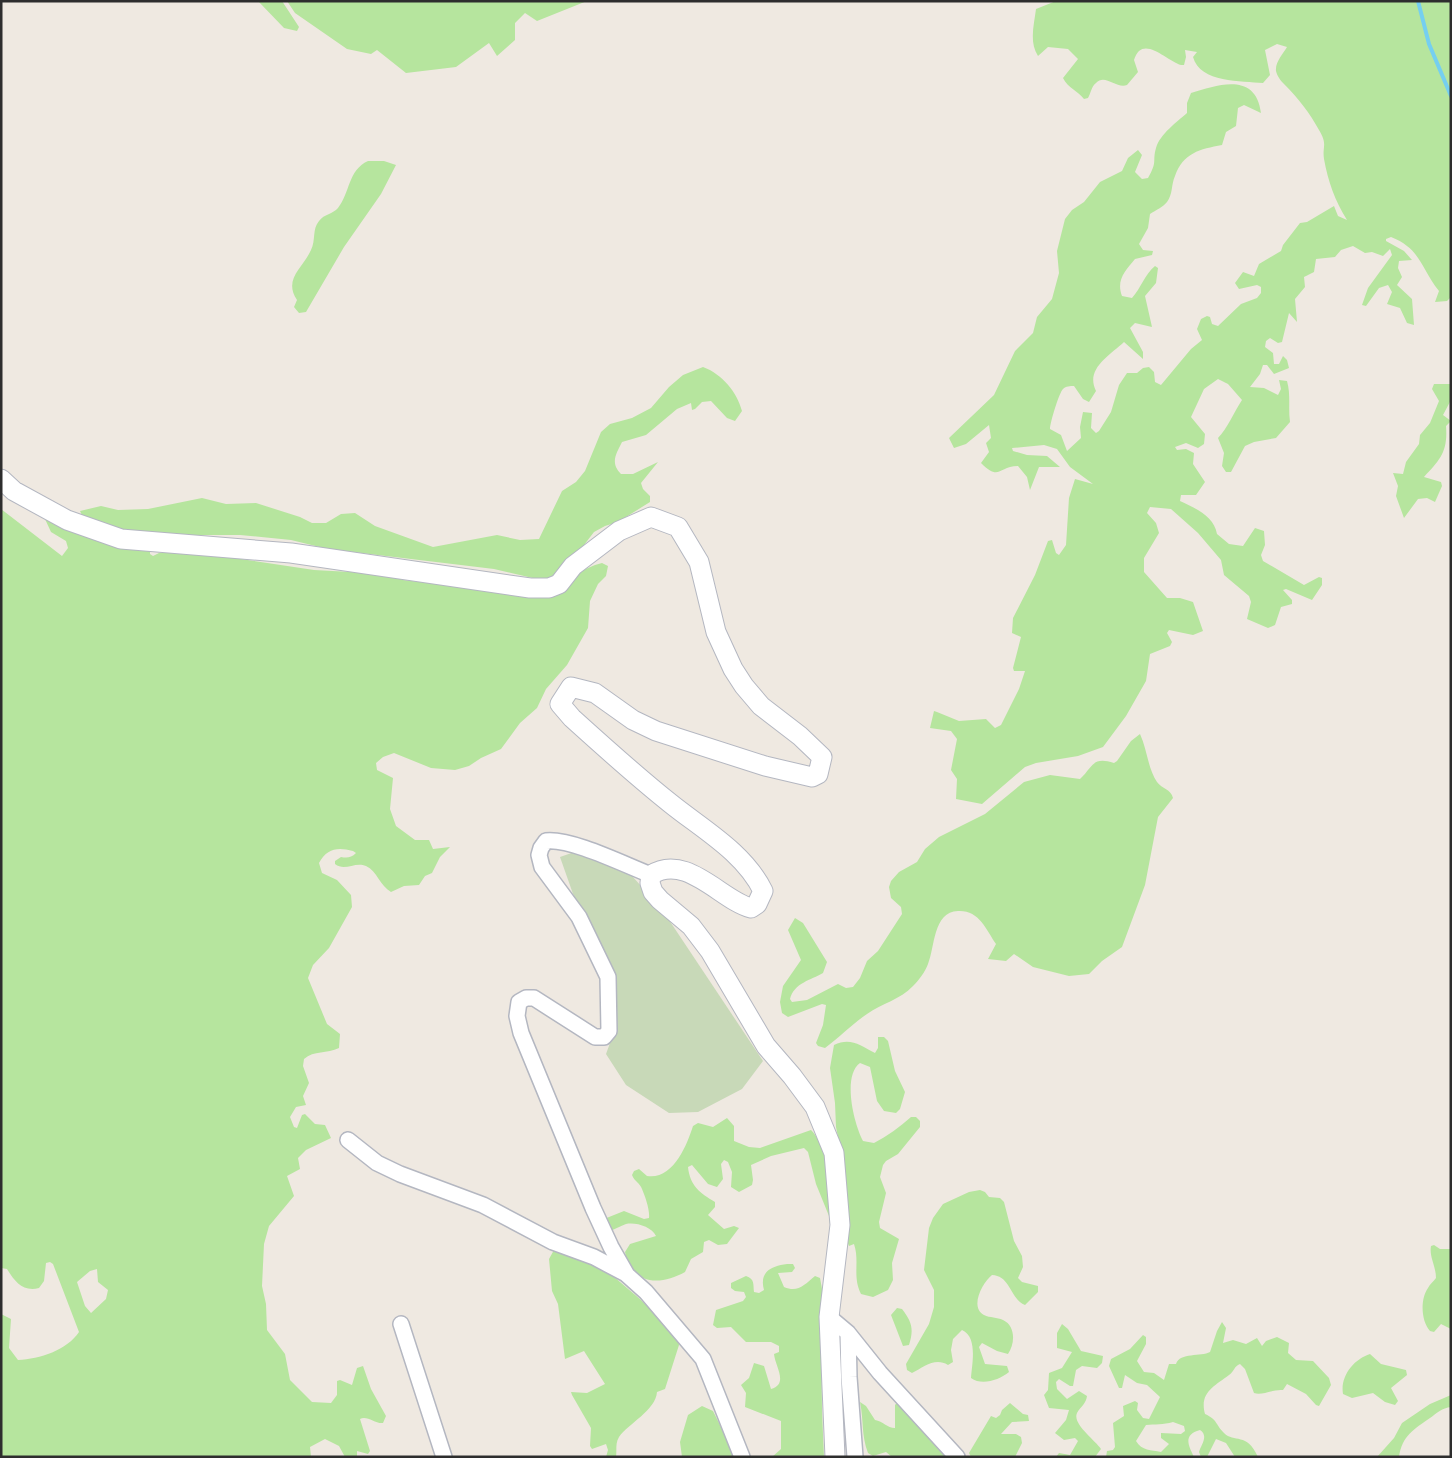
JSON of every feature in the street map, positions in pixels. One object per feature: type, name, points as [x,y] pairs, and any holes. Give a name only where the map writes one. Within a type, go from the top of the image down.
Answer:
[{"type":"street","points":[[1,479],[14,491],[67,520],[121,540],[291,553],[530,588],[549,588],[559,584],[573,566],[619,531],[651,517],[678,527],[699,562],[716,632],[734,669],[761,706],[800,736],[822,757],[818,774],[812,777],[765,766],[656,731],[634,720],[595,694],[571,687],[560,704],[572,718],[669,803],[740,859],[756,877],[763,891],[757,904],[751,908],[742,906],[701,878],[679,871],[663,869],[651,875],[579,846],[557,840],[546,841],[541,848],[539,855],[542,866],[579,917],[608,977],[609,1031],[604,1036],[594,1037],[534,998],[526,998],[519,1002],[517,1016],[521,1034],[592,1208],[627,1275]]},
{"type":"street","points":[[651,875],[650,884],[653,892],[691,926],[710,951],[766,1046],[815,1107],[834,1153],[840,1225],[830,1317],[835,1457]]},
{"type":"street","points":[[348,1140],[377,1163],[400,1174],[482,1205],[553,1242],[594,1257],[627,1275],[646,1292],[703,1359],[742,1457]]},
{"type":"street","points":[[830,1317],[848,1333],[880,1373],[957,1457]]},
{"type":"street","points":[[401,1324],[444,1457]]},
{"type":"street","points":[[848,1333],[855,1457]]},
{"type":"green space","points":[[258,1],[282,1],[299,27],[297,31],[284,28]]},
{"type":"green space","points":[[287,1],[587,1],[537,21],[525,13],[515,23],[515,40],[497,56],[489,43],[456,67],[406,73],[377,50],[371,54],[347,49],[295,13]]},
{"type":"green space","points":[[1056,1],[1451,1],[1451,297],[1447,301],[1435,302],[1439,291],[1419,259],[1408,247],[1391,237],[1386,239],[1386,241],[1404,251],[1412,260],[1399,261],[1398,268],[1402,277],[1397,285],[1412,299],[1414,325],[1407,323],[1400,308],[1387,304],[1392,292],[1388,285],[1379,288],[1366,306],[1362,305],[1368,288],[1392,255],[1390,249],[1383,256],[1372,252],[1365,253],[1353,246],[1341,250],[1335,257],[1316,259],[1314,272],[1304,277],[1305,287],[1295,299],[1297,322],[1289,313],[1282,342],[1278,343],[1270,338],[1266,341],[1265,347],[1273,353],[1274,364],[1279,364],[1283,356],[1287,360],[1289,368],[1274,374],[1267,365],[1263,365],[1260,374],[1250,387],[1264,388],[1278,395],[1281,389],[1279,380],[1287,381],[1290,422],[1276,438],[1254,442],[1245,446],[1231,472],[1226,472],[1222,466],[1224,453],[1218,438],[1242,400],[1228,384],[1218,379],[1204,389],[1191,417],[1205,434],[1204,444],[1198,448],[1186,443],[1175,447],[1177,450],[1186,449],[1194,453],[1193,464],[1205,482],[1196,495],[1181,495],[1180,501],[1208,517],[1217,534],[1229,544],[1243,546],[1255,528],[1264,531],[1265,545],[1261,555],[1263,561],[1304,585],[1319,577],[1322,578],[1322,585],[1312,600],[1286,589],[1283,590],[1292,600],[1292,604],[1281,607],[1275,625],[1268,628],[1247,619],[1251,602],[1249,596],[1224,575],[1221,560],[1198,533],[1171,509],[1150,507],[1147,513],[1156,523],[1159,533],[1144,558],[1144,572],[1167,598],[1180,598],[1193,602],[1203,631],[1193,635],[1169,630],[1167,633],[1172,642],[1170,646],[1150,654],[1146,681],[1126,716],[1103,747],[1078,756],[1036,763],[1025,767],[982,804],[956,799],[957,779],[951,770],[957,739],[951,731],[930,728],[934,711],[959,721],[986,719],[995,728],[1001,725],[1019,689],[1025,671],[1014,671],[1013,668],[1021,637],[1012,633],[1013,618],[1035,575],[1048,541],[1052,540],[1056,553],[1059,555],[1066,545],[1069,498],[1075,479],[1093,484],[1070,467],[1057,449],[1044,445],[1012,448],[1013,451],[1027,455],[1047,456],[1060,467],[1039,467],[1030,490],[1027,477],[1018,466],[996,472],[987,469],[981,463],[989,452],[986,443],[991,438],[989,425],[966,444],[954,448],[949,438],[994,395],[1015,351],[1033,333],[1037,317],[1052,299],[1059,273],[1057,251],[1065,219],[1072,210],[1084,202],[1100,182],[1122,171],[1128,158],[1138,150],[1142,155],[1135,172],[1142,179],[1148,178],[1153,168],[1158,143],[1169,129],[1187,113],[1187,103],[1191,93],[1235,84],[1244,86],[1252,91],[1258,100],[1261,113],[1244,105],[1238,108],[1236,126],[1226,132],[1222,145],[1193,153],[1183,162],[1178,168],[1167,202],[1150,214],[1148,228],[1139,244],[1143,250],[1153,251],[1152,255],[1135,259],[1122,276],[1120,285],[1122,296],[1132,298],[1152,269],[1155,266],[1158,268],[1156,283],[1145,296],[1152,327],[1135,323],[1130,328],[1143,352],[1143,359],[1124,342],[1096,370],[1093,383],[1096,391],[1089,402],[1083,399],[1074,386],[1063,389],[1055,408],[1050,429],[1061,435],[1067,451],[1081,438],[1080,427],[1083,412],[1092,413],[1091,428],[1096,433],[1099,431],[1111,412],[1119,385],[1127,373],[1137,373],[1143,368],[1149,367],[1154,372],[1155,382],[1161,385],[1191,349],[1202,340],[1197,329],[1201,319],[1207,316],[1210,317],[1212,324],[1218,326],[1241,304],[1257,298],[1261,293],[1261,287],[1257,285],[1239,289],[1235,283],[1243,272],[1254,276],[1259,264],[1281,251],[1283,245],[1300,223],[1307,222],[1334,206],[1338,216],[1347,220],[1330,183],[1324,159],[1322,135],[1307,111],[1278,77],[1276,68],[1278,61],[1287,47],[1277,44],[1265,50],[1270,75],[1263,83],[1233,81],[1204,72],[1197,66],[1193,57],[1197,52],[1185,50],[1184,65],[1181,65],[1155,51],[1143,49],[1138,52],[1134,60],[1138,72],[1127,85],[1123,86],[1107,80],[1099,80],[1093,86],[1088,98],[1084,99],[1063,78],[1078,59],[1068,49],[1048,47],[1038,56],[1035,51],[1033,33],[1036,9]]},
{"type":"green space","points":[[368,161],[384,161],[396,165],[381,194],[344,247],[306,312],[299,313],[294,307],[297,300],[293,293],[293,280],[311,250],[317,224],[323,217],[338,208],[353,176],[361,165]]},
{"type":"green space","points":[[703,367],[716,374],[728,384],[736,397],[742,411],[735,421],[727,418],[711,401],[702,402],[692,410],[691,403],[677,409],[646,435],[622,442],[615,458],[616,466],[621,474],[633,474],[658,462],[641,483],[643,489],[650,496],[650,502],[618,522],[594,532],[564,571],[549,579],[537,579],[494,569],[328,549],[291,540],[240,535],[134,535],[83,517],[80,511],[101,506],[118,510],[148,509],[202,498],[226,504],[256,503],[300,517],[312,523],[326,523],[341,514],[355,513],[375,526],[433,547],[497,535],[520,540],[539,539],[562,491],[576,482],[585,471],[601,432],[610,424],[632,418],[651,408],[669,387],[683,375]]},
{"type":"green space","points":[[1434,384],[1451,384],[1451,400],[1443,415],[1451,421],[1446,426],[1446,443],[1442,455],[1424,477],[1441,482],[1442,486],[1435,502],[1427,498],[1418,499],[1404,518],[1396,496],[1398,486],[1393,473],[1403,474],[1406,462],[1419,444],[1420,435],[1430,423],[1439,401],[1432,389]]},
{"type":"green space","points":[[1,509],[62,556],[68,548],[66,541],[51,532],[45,519],[79,530],[94,540],[150,551],[150,554],[153,556],[159,553],[187,551],[314,570],[388,574],[403,580],[499,591],[581,571],[602,563],[608,566],[606,576],[598,584],[590,601],[588,628],[567,665],[546,689],[537,708],[520,723],[501,749],[469,766],[455,770],[431,768],[394,753],[383,757],[376,763],[377,770],[393,778],[390,809],[396,826],[415,840],[429,840],[433,849],[450,847],[440,857],[432,873],[425,876],[419,885],[404,886],[391,892],[373,871],[366,866],[343,867],[335,864],[335,861],[341,857],[354,855],[356,853],[353,851],[333,850],[326,854],[319,863],[322,873],[337,880],[351,895],[352,907],[329,948],[313,965],[308,978],[327,1024],[340,1034],[339,1048],[312,1054],[304,1059],[303,1066],[309,1083],[303,1096],[306,1105],[296,1107],[290,1117],[294,1127],[297,1128],[302,1115],[305,1114],[315,1124],[325,1125],[331,1138],[306,1150],[298,1158],[300,1169],[287,1176],[294,1196],[269,1226],[264,1244],[262,1286],[266,1304],[267,1330],[285,1354],[290,1380],[312,1402],[331,1403],[337,1395],[337,1381],[340,1380],[352,1385],[357,1368],[363,1366],[371,1389],[386,1416],[383,1423],[365,1418],[360,1419],[370,1451],[368,1454],[357,1451],[357,1457],[345,1457],[339,1446],[325,1439],[310,1447],[311,1457],[1,1457],[1,1314],[11,1319],[9,1348],[18,1360],[35,1358],[60,1349],[68,1344],[79,1332],[53,1264],[50,1262],[46,1263],[44,1281],[39,1288],[33,1289],[20,1285],[7,1269],[1,1268]],"holes":[[[97,1269],[98,1282],[108,1290],[106,1299],[91,1313],[85,1306],[77,1282],[90,1271]]]},
{"type":"green space","points":[[1140,734],[1154,777],[1173,798],[1158,817],[1145,885],[1122,947],[1102,961],[1089,974],[1069,976],[1033,967],[1014,954],[1006,961],[988,959],[996,944],[989,932],[977,917],[958,911],[944,917],[939,924],[927,967],[913,986],[902,995],[867,1014],[825,1048],[818,1046],[816,1043],[823,1025],[826,1005],[822,1004],[788,1017],[782,1013],[780,1002],[783,986],[801,960],[788,930],[795,918],[803,923],[827,962],[823,973],[795,989],[790,999],[792,1002],[807,1000],[838,984],[846,988],[853,987],[860,978],[867,961],[878,951],[902,914],[901,907],[891,898],[889,887],[891,881],[899,872],[917,862],[925,849],[939,837],[985,814],[1024,782],[1050,775],[1080,779],[1097,762],[1107,761],[1114,763],[1131,741]]},
{"type":"green space","points":[[583,849],[632,876],[661,908],[763,1061],[742,1089],[698,1112],[669,1113],[626,1085],[606,1054],[617,1024],[614,980],[584,925],[560,857]]},
{"type":"green space","points":[[878,1037],[884,1037],[888,1041],[895,1071],[905,1092],[900,1109],[896,1113],[884,1111],[877,1101],[870,1067],[860,1063],[855,1069],[852,1078],[851,1100],[856,1123],[863,1141],[874,1143],[911,1117],[916,1117],[920,1121],[920,1127],[898,1154],[883,1165],[880,1177],[886,1193],[879,1222],[880,1228],[899,1239],[892,1263],[893,1280],[888,1290],[873,1297],[861,1294],[856,1275],[856,1251],[854,1244],[849,1246],[847,1241],[843,1201],[845,1172],[836,1127],[830,1068],[834,1045],[850,1042],[875,1053],[878,1048]]},
{"type":"green space","points":[[727,1118],[734,1126],[734,1141],[749,1147],[760,1148],[811,1130],[823,1150],[830,1179],[833,1209],[831,1232],[829,1216],[816,1184],[808,1152],[804,1148],[771,1156],[751,1165],[752,1185],[739,1192],[731,1187],[732,1172],[728,1162],[724,1160],[721,1164],[723,1179],[717,1187],[708,1184],[692,1165],[688,1167],[693,1184],[700,1192],[715,1202],[715,1207],[708,1215],[724,1229],[734,1226],[739,1228],[727,1244],[718,1245],[709,1240],[704,1242],[703,1252],[691,1259],[685,1272],[676,1277],[657,1281],[640,1277],[629,1263],[625,1252],[630,1244],[656,1236],[651,1230],[634,1224],[626,1224],[610,1231],[604,1219],[624,1211],[644,1219],[649,1218],[643,1192],[632,1175],[634,1171],[639,1169],[647,1176],[656,1176],[664,1173],[678,1160],[693,1126],[698,1123],[713,1127]]},
{"type":"green space","points":[[980,1190],[989,1197],[1000,1198],[1004,1202],[1014,1241],[1022,1256],[1023,1267],[1018,1278],[1022,1282],[1038,1286],[1038,1292],[1025,1305],[1016,1298],[1003,1279],[992,1275],[988,1278],[979,1295],[978,1306],[980,1311],[984,1315],[1001,1319],[1007,1323],[1013,1336],[1008,1354],[997,1351],[982,1343],[979,1347],[985,1364],[1007,1366],[1009,1372],[985,1382],[971,1378],[972,1345],[967,1333],[962,1330],[953,1339],[951,1350],[953,1362],[948,1365],[934,1362],[912,1373],[907,1370],[906,1364],[929,1324],[934,1307],[934,1290],[924,1270],[929,1228],[933,1218],[943,1204],[969,1192]]},
{"type":"green space","points":[[1434,1245],[1440,1249],[1451,1249],[1451,1329],[1441,1324],[1434,1332],[1430,1331],[1425,1322],[1423,1304],[1425,1293],[1436,1278],[1431,1250],[1431,1246]]},
{"type":"green space","points":[[554,1250],[599,1264],[641,1300],[678,1338],[679,1345],[665,1389],[657,1392],[652,1405],[647,1411],[619,1437],[616,1457],[606,1457],[608,1450],[606,1444],[592,1449],[590,1446],[591,1428],[571,1392],[587,1393],[605,1384],[584,1351],[565,1359],[558,1304],[552,1291],[549,1259]]},
{"type":"green space","points":[[793,1264],[795,1268],[792,1272],[778,1273],[784,1287],[797,1289],[815,1276],[820,1278],[824,1314],[822,1395],[824,1457],[772,1457],[781,1449],[781,1421],[745,1407],[746,1393],[741,1385],[749,1378],[754,1363],[764,1366],[771,1389],[776,1387],[779,1383],[780,1374],[774,1354],[779,1352],[779,1346],[771,1342],[746,1342],[731,1327],[717,1328],[713,1325],[716,1310],[743,1301],[746,1297],[744,1292],[735,1291],[731,1288],[731,1283],[746,1276],[749,1277],[752,1280],[754,1292],[759,1293],[764,1290],[763,1279],[765,1274],[771,1268]]},
{"type":"green space","points":[[897,1308],[902,1309],[910,1322],[912,1330],[909,1345],[903,1346],[891,1315]]},
{"type":"green space","points":[[1222,1322],[1226,1328],[1223,1343],[1233,1340],[1246,1344],[1257,1338],[1262,1346],[1266,1341],[1277,1337],[1289,1343],[1288,1353],[1296,1360],[1313,1361],[1329,1378],[1331,1385],[1319,1406],[1306,1394],[1287,1384],[1283,1390],[1260,1394],[1254,1393],[1245,1369],[1240,1364],[1206,1395],[1204,1400],[1205,1414],[1214,1420],[1228,1436],[1249,1444],[1258,1457],[1235,1457],[1226,1443],[1216,1439],[1207,1457],[1201,1457],[1199,1452],[1203,1444],[1204,1435],[1200,1430],[1194,1432],[1188,1441],[1194,1457],[1106,1457],[1107,1451],[1113,1450],[1115,1447],[1113,1423],[1124,1416],[1123,1406],[1135,1401],[1138,1403],[1137,1410],[1143,1418],[1149,1419],[1160,1397],[1147,1385],[1137,1383],[1125,1375],[1122,1388],[1119,1388],[1109,1366],[1111,1359],[1130,1349],[1143,1335],[1146,1337],[1146,1344],[1137,1361],[1144,1372],[1154,1373],[1164,1380],[1169,1364],[1176,1364],[1178,1360],[1186,1356],[1210,1352]],"holes":[[[1173,1422],[1184,1426],[1185,1431],[1181,1434],[1161,1433],[1161,1438],[1169,1444],[1161,1452],[1144,1448],[1136,1441],[1146,1425]]]},
{"type":"green space","points":[[1062,1324],[1068,1329],[1081,1351],[1103,1356],[1102,1363],[1097,1368],[1082,1366],[1076,1370],[1073,1386],[1059,1379],[1056,1382],[1057,1389],[1067,1399],[1079,1391],[1087,1396],[1076,1417],[1081,1427],[1101,1449],[1095,1457],[1056,1457],[1059,1453],[1070,1455],[1078,1441],[1075,1438],[1064,1440],[1055,1433],[1066,1420],[1069,1410],[1049,1408],[1044,1395],[1048,1390],[1049,1373],[1062,1368],[1072,1352],[1057,1348],[1057,1333]]},
{"type":"green space","points":[[1370,1354],[1381,1364],[1406,1370],[1407,1375],[1391,1388],[1398,1401],[1395,1405],[1385,1402],[1373,1393],[1352,1398],[1343,1394],[1344,1381],[1349,1369],[1364,1356]]},
{"type":"green space","points":[[1451,1395],[1451,1407],[1440,1411],[1410,1434],[1403,1444],[1399,1457],[1377,1457],[1394,1438],[1402,1423],[1430,1404]]},
{"type":"green space","points":[[900,1399],[951,1457],[892,1457],[886,1452],[873,1456],[868,1453],[864,1440],[860,1402],[866,1406],[875,1420],[895,1428],[895,1405]]},
{"type":"green space","points":[[1010,1403],[1023,1414],[1028,1415],[1029,1421],[1012,1422],[1001,1434],[1016,1434],[1021,1437],[1022,1443],[1015,1457],[971,1457],[969,1453],[991,1416],[996,1418]]},
{"type":"green space","points":[[702,1406],[713,1411],[736,1457],[682,1457],[680,1442],[688,1415]]},
{"type":"waterway","points":[[1418,1],[1429,44],[1451,96]]}]
